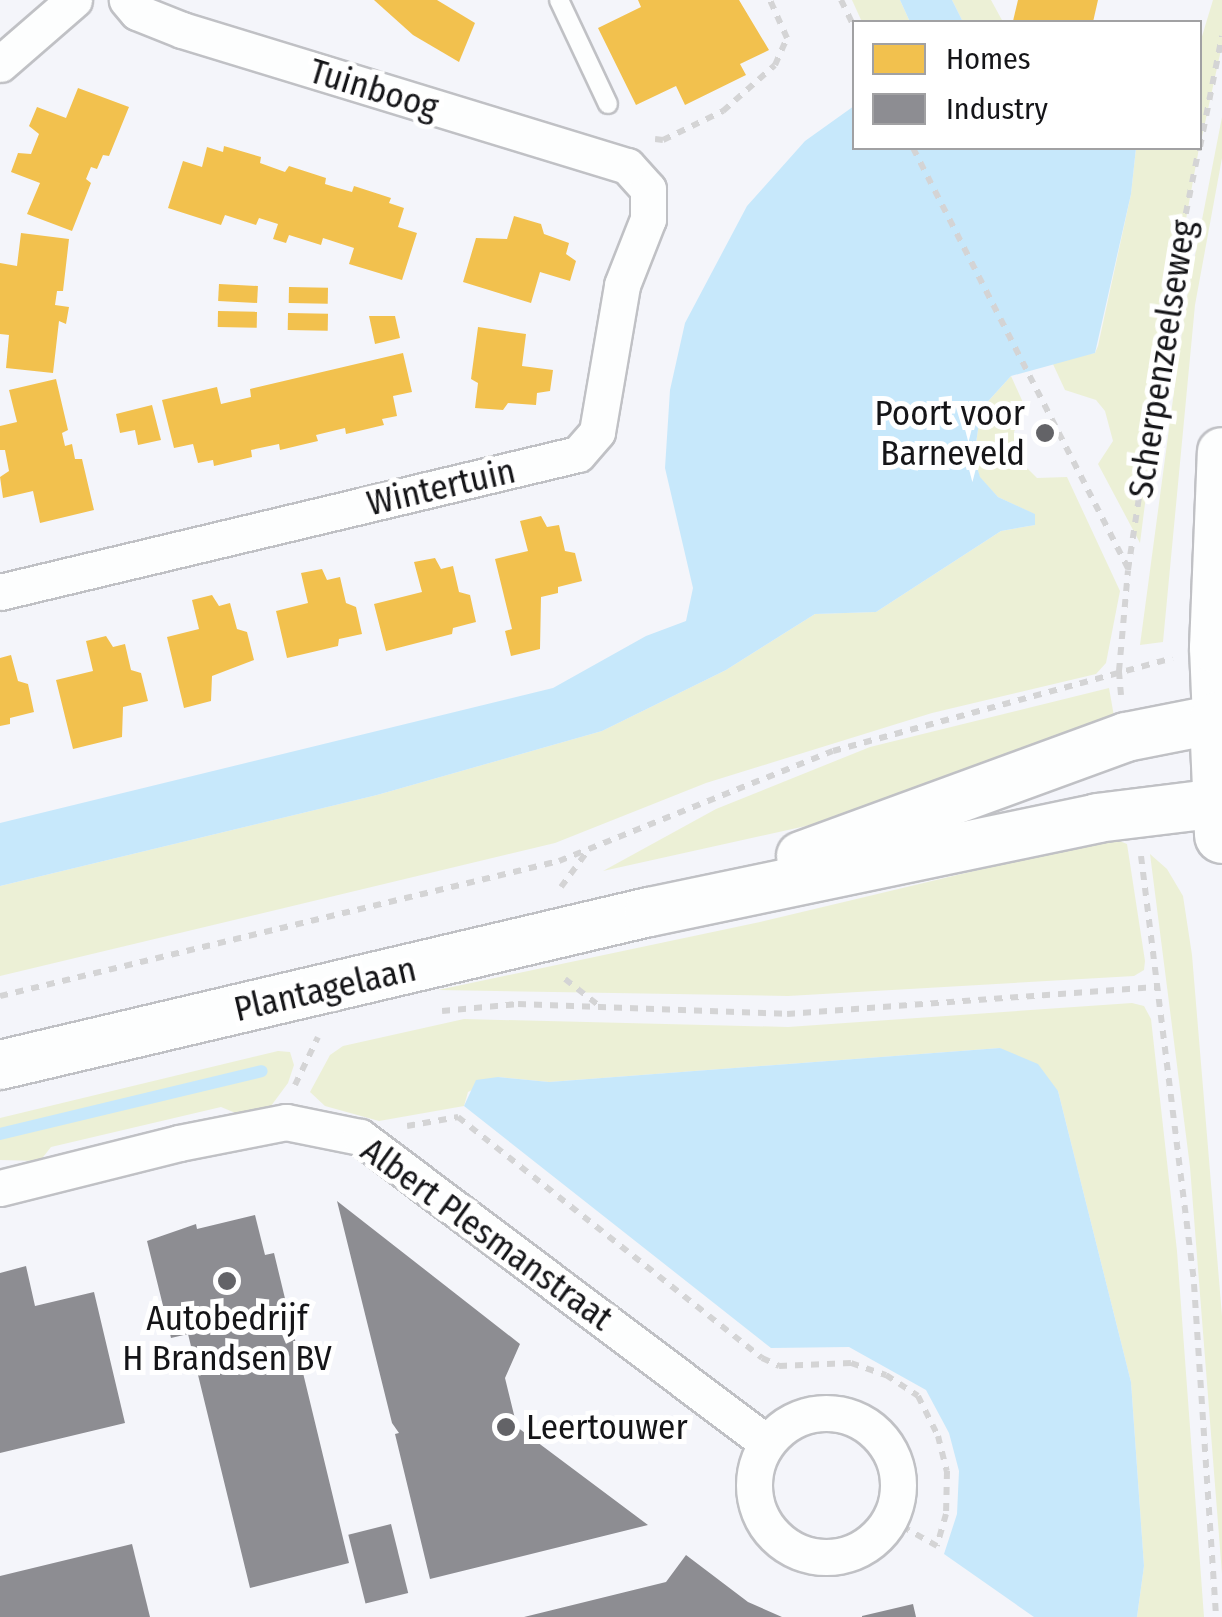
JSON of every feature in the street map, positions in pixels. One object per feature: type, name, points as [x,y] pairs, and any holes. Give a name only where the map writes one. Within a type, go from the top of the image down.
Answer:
[{"type":"main road","points":[[1221,814],[1220,718],[1214,648],[1222,452]]},
{"type":"main road","name":"Plantagelaan","points":[[650,912],[1126,737],[1220,718]]},
{"type":"main road","name":"Plantagelaan","points":[[0,1065],[650,912],[1135,812],[1221,814]]},
{"type":"street","points":[[0,64],[74,0]]},
{"type":"street","name":"Tuinboog","points":[[127,0],[137,12],[182,30],[628,166]]},
{"type":"street","name":"Wintertuin","points":[[0,592],[578,454],[597,432],[622,285],[651,203],[640,175],[628,166]]},
{"type":"street","name":"Albert Plesmanstraat","points":[[0,1188],[179,1143],[286,1122],[360,1137],[767,1443]]},
{"type":"street","points":[[829,1412],[864,1424],[889,1449],[897,1472],[897,1496],[890,1519],[876,1538],[856,1550],[833,1557],[810,1556],[788,1546],[758,1511],[756,1464],[767,1443],[784,1426],[805,1415],[829,1412]]},
{"type":"lane","points":[[559,0],[608,104]]},
{"type":"path","points":[[608,104],[631,114],[641,132],[662,140],[724,110],[775,65],[782,52],[787,38],[770,0]]},
{"type":"path","name":"Scherpenzeelseweg","points":[[1202,133],[1222,36]]},
{"type":"path","points":[[914,150],[1053,430],[1128,570]]},
{"type":"path","name":"Scherpenzeelseweg","points":[[1126,737],[1119,670],[1128,570],[1170,292],[1198,150]]},
{"type":"path","points":[[0,996],[558,861],[833,751],[1092,683],[1119,670]]},
{"type":"path","points":[[1135,812],[1194,1284],[1216,1617]]},
{"type":"path","points":[[426,1014],[518,1004],[787,1014],[1159,987]]},
{"type":"path","points":[[286,1122],[294,1088],[318,1035],[336,1032]]},
{"type":"path","points":[[360,1137],[458,1116],[762,1358],[779,1366],[851,1363],[886,1374],[918,1396],[938,1436],[947,1471],[946,1514],[936,1546],[890,1519]]},
{"type":"green space","points":[[852,0],[900,0],[909,20],[861,20]]},
{"type":"green space","points":[[952,0],[991,0],[1002,20],[962,20]]},
{"type":"green space","points":[[1213,0],[1222,0],[1222,45],[1202,137],[1202,36]]},
{"type":"green space","points":[[1222,117],[1222,158],[1195,305],[1163,642],[1140,645],[1186,302]]},
{"type":"green space","points":[[1136,150],[1199,150],[1170,307],[1140,543],[1098,464],[1113,441],[1105,411],[1096,400],[1065,390],[1052,362],[1095,353],[1131,194]]},
{"type":"green space","points":[[1011,376],[1025,407],[1014,432],[1019,460],[1037,478],[1067,477],[1120,591],[1106,663],[1096,674],[932,713],[706,783],[555,843],[0,976],[0,886],[377,795],[602,731],[726,670],[815,614],[876,612],[1001,531],[1035,525],[1034,514],[998,497],[980,478],[974,457],[981,409]]},
{"type":"green space","points":[[1109,688],[1115,722],[896,806],[603,871],[716,809],[870,747]]},
{"type":"green space","points":[[1112,838],[1127,844],[1145,961],[1144,970],[1134,976],[788,996],[438,990],[760,922]]},
{"type":"green space","points":[[1150,854],[1167,869],[1183,896],[1192,955],[1222,1316],[1222,1574],[1190,1167]]},
{"type":"green space","points":[[1132,1003],[1144,1006],[1151,1019],[1177,1251],[1204,1617],[1137,1617],[1144,1566],[1131,1382],[1058,1091],[1000,1048],[549,1082],[498,1077],[468,1092],[464,1106],[379,1121],[325,1106],[310,1092],[330,1055],[343,1046],[464,1019],[788,1027]]},
{"type":"green space","points":[[278,1051],[290,1052],[294,1065],[288,1083],[268,1110],[238,1114],[221,1107],[51,1147],[40,1161],[0,1160],[0,1118]]},
{"type":"water","points":[[900,0],[952,0],[962,20],[909,20]]},
{"type":"water","points":[[852,107],[852,150],[1136,150],[1131,194],[1095,353],[1011,376],[981,409],[974,457],[980,477],[998,497],[1035,514],[1035,525],[1001,531],[876,612],[815,614],[726,670],[602,731],[377,795],[0,886],[0,823],[553,688],[646,636],[686,621],[693,588],[665,468],[670,390],[685,323],[747,206],[805,141]]},
{"type":"water","points":[[1000,1048],[1038,1064],[1058,1091],[1131,1382],[1144,1566],[1137,1617],[1034,1617],[944,1554],[957,1514],[959,1471],[949,1433],[926,1390],[849,1347],[771,1348],[464,1106],[476,1080],[498,1077],[549,1082]]},
{"type":"building: Homes","points":[[374,0],[437,0],[475,23],[459,62],[413,35]]},
{"type":"building: Homes","points":[[638,0],[739,0],[769,50],[740,64],[746,75],[685,105],[676,86],[636,105],[598,28],[641,7]]},
{"type":"building: Homes","points":[[1018,0],[1098,0],[1093,20],[1013,20]]},
{"type":"building: Homes","points":[[78,88],[129,107],[109,156],[103,155],[97,169],[91,167],[86,179],[91,183],[72,231],[27,214],[40,183],[11,172],[18,153],[31,154],[39,134],[29,126],[37,107],[66,118]]},
{"type":"building: Homes","points":[[224,146],[261,157],[260,163],[285,172],[289,166],[326,178],[325,184],[352,192],[354,186],[391,198],[389,203],[404,208],[398,227],[417,233],[402,280],[349,264],[354,248],[323,238],[321,245],[289,235],[286,243],[273,239],[278,224],[259,218],[256,225],[225,215],[221,225],[168,208],[183,161],[202,167],[207,147],[223,152]]},
{"type":"building: Homes","points":[[514,216],[541,224],[544,234],[569,243],[566,254],[576,261],[570,281],[540,272],[531,303],[463,282],[476,238],[507,239]]},
{"type":"building: Homes","points":[[21,233],[69,239],[63,291],[57,291],[55,305],[69,307],[66,324],[59,321],[53,373],[6,368],[9,335],[0,334],[0,263],[17,266]]},
{"type":"building: Homes","points":[[219,284],[258,286],[257,303],[218,301]]},
{"type":"building: Homes","points":[[289,287],[328,288],[328,304],[289,303]]},
{"type":"building: Homes","points":[[218,311],[257,312],[257,328],[218,327]]},
{"type":"building: Homes","points":[[288,313],[328,314],[328,331],[288,330]]},
{"type":"building: Homes","points":[[369,316],[395,316],[400,338],[375,344]]},
{"type":"building: Homes","points":[[478,327],[526,334],[522,366],[553,370],[550,391],[537,393],[536,405],[508,403],[503,410],[475,408],[478,383],[471,379]]},
{"type":"building: Homes","points":[[403,353],[412,392],[393,396],[397,416],[382,419],[384,425],[346,434],[345,428],[316,435],[318,441],[280,450],[279,444],[251,450],[252,457],[214,466],[213,460],[198,463],[193,444],[174,448],[162,400],[217,387],[221,404],[251,397],[250,389]]},
{"type":"building: Homes","points":[[56,379],[68,430],[62,433],[65,446],[72,444],[75,459],[82,459],[94,510],[40,523],[33,491],[3,498],[0,477],[9,471],[5,450],[0,450],[0,426],[17,422],[9,390]]},
{"type":"building: Homes","points":[[152,405],[161,440],[138,445],[135,430],[120,433],[116,414]]},
{"type":"building: Homes","points":[[541,516],[547,527],[559,525],[565,551],[575,553],[582,581],[558,587],[558,593],[541,597],[540,649],[511,656],[505,631],[512,629],[495,559],[528,551],[520,521]]},
{"type":"building: Homes","points":[[435,558],[441,569],[453,566],[459,592],[470,595],[476,622],[453,628],[452,634],[386,651],[374,604],[422,592],[414,562]]},
{"type":"building: Homes","points":[[322,569],[327,580],[340,577],[346,603],[356,607],[362,634],[339,639],[338,646],[287,658],[276,611],[308,603],[301,573]]},
{"type":"building: Homes","points":[[212,595],[219,606],[230,603],[237,629],[247,632],[254,660],[212,676],[211,701],[184,708],[167,637],[199,629],[192,600]]},
{"type":"building: Homes","points":[[106,636],[113,647],[125,644],[131,670],[141,673],[148,701],[123,707],[122,737],[73,749],[56,680],[93,671],[86,641]]},
{"type":"building: Homes","points":[[11,655],[18,681],[28,684],[34,712],[10,718],[10,724],[0,726],[0,658]]},
{"type":"building: Industry","points":[[337,1201],[520,1344],[505,1378],[517,1427],[648,1525],[430,1579],[395,1434],[399,1433],[392,1423]]},
{"type":"building: Industry","points":[[255,1215],[265,1255],[274,1253],[349,1563],[250,1588],[188,1334],[171,1338],[147,1241],[196,1224],[197,1229]]},
{"type":"building: Industry","points":[[26,1266],[35,1306],[94,1292],[125,1423],[0,1453],[0,1273]]},
{"type":"building: Industry","points":[[391,1524],[408,1593],[365,1604],[348,1535]]},
{"type":"building: Industry","points":[[132,1544],[150,1617],[0,1617],[0,1576]]},
{"type":"building: Industry","points":[[686,1555],[748,1602],[782,1617],[524,1617],[666,1582]]},
{"type":"building: Industry","points":[[913,1604],[916,1617],[862,1617],[862,1616]]},
{"type":"waterway","points":[[0,1134],[262,1071]]},
{"type":"place","name":"Poort voor Barneveld","points":[[1045,433]]},
{"type":"place","name":"Autobedrijf H Brandsen BV","points":[[227,1281]]},
{"type":"place","name":"Leertouwer","points":[[506,1427]]}]
